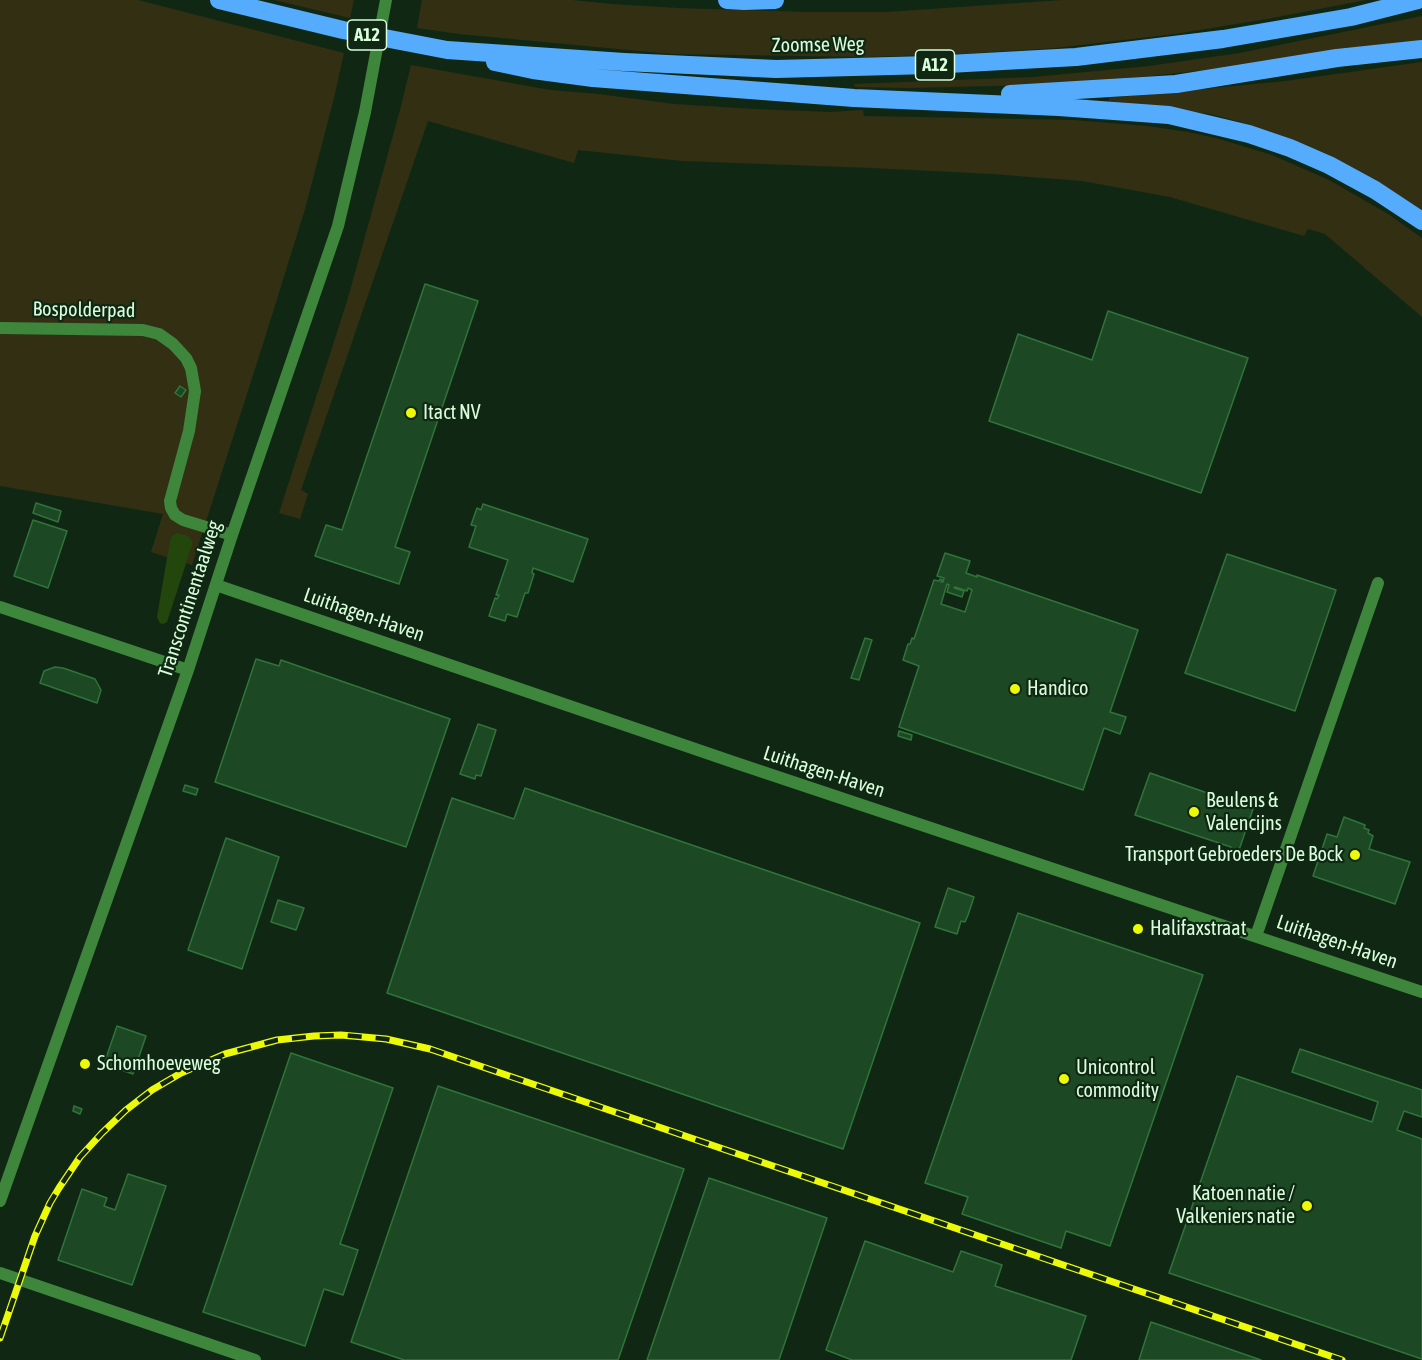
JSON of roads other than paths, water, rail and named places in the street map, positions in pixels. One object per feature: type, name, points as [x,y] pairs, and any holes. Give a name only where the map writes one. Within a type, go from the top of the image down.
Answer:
[{"type":"highway","name":"Zoomse Weg","points":[[219,0],[343,30],[447,50],[776,69],[930,65],[1076,57],[1223,39],[1351,16],[1418,0]]},
{"type":"highway","points":[[727,0],[775,0]]},
{"type":"highway","points":[[913,99],[1176,84],[1337,58],[1422,49]]},
{"type":"highway","points":[[447,50],[533,70],[593,78],[854,98],[913,99],[1169,115],[1249,134],[1290,148],[1329,165],[1375,190],[1422,222]]},
{"type":"street","name":"Transcontinentaalweg","points":[[0,1201],[188,670],[338,226],[365,112],[386,0]]},
{"type":"street","name":"Bospolderpad","points":[[0,328],[143,330],[159,334],[173,344],[186,357],[191,368],[195,391],[189,430],[170,501],[171,508],[175,515],[183,520],[232,535]]},
{"type":"street","points":[[1256,936],[1378,583]]},
{"type":"street","name":"Luithagen-Haven","points":[[216,585],[725,759],[1422,992]]},
{"type":"street","points":[[0,607],[188,670]]},
{"type":"street","points":[[0,1273],[255,1360]]},
{"type":"railway","points":[[0,1338],[35,1236],[50,1203],[80,1157],[126,1110],[152,1090],[181,1073],[225,1054],[277,1040],[341,1035],[386,1039],[430,1049],[1342,1360]]},
{"type":"place","name":"Itact NV","points":[[411,413]]},
{"type":"place","name":"Handico","points":[[1015,689]]},
{"type":"place","name":"Beulens & Valencijns","points":[[1194,812]]},
{"type":"place","name":"Transport Gebroeders De Bock","points":[[1355,855]]},
{"type":"place","name":"Halifaxstraat","points":[[1138,929]]},
{"type":"place","name":"Schomhoeveweg","points":[[85,1064]]},
{"type":"place","name":"Unicontrol commodity","points":[[1064,1079]]},
{"type":"place","name":"Katoen natie / Valkeniers natie","points":[[1307,1206]]}]
